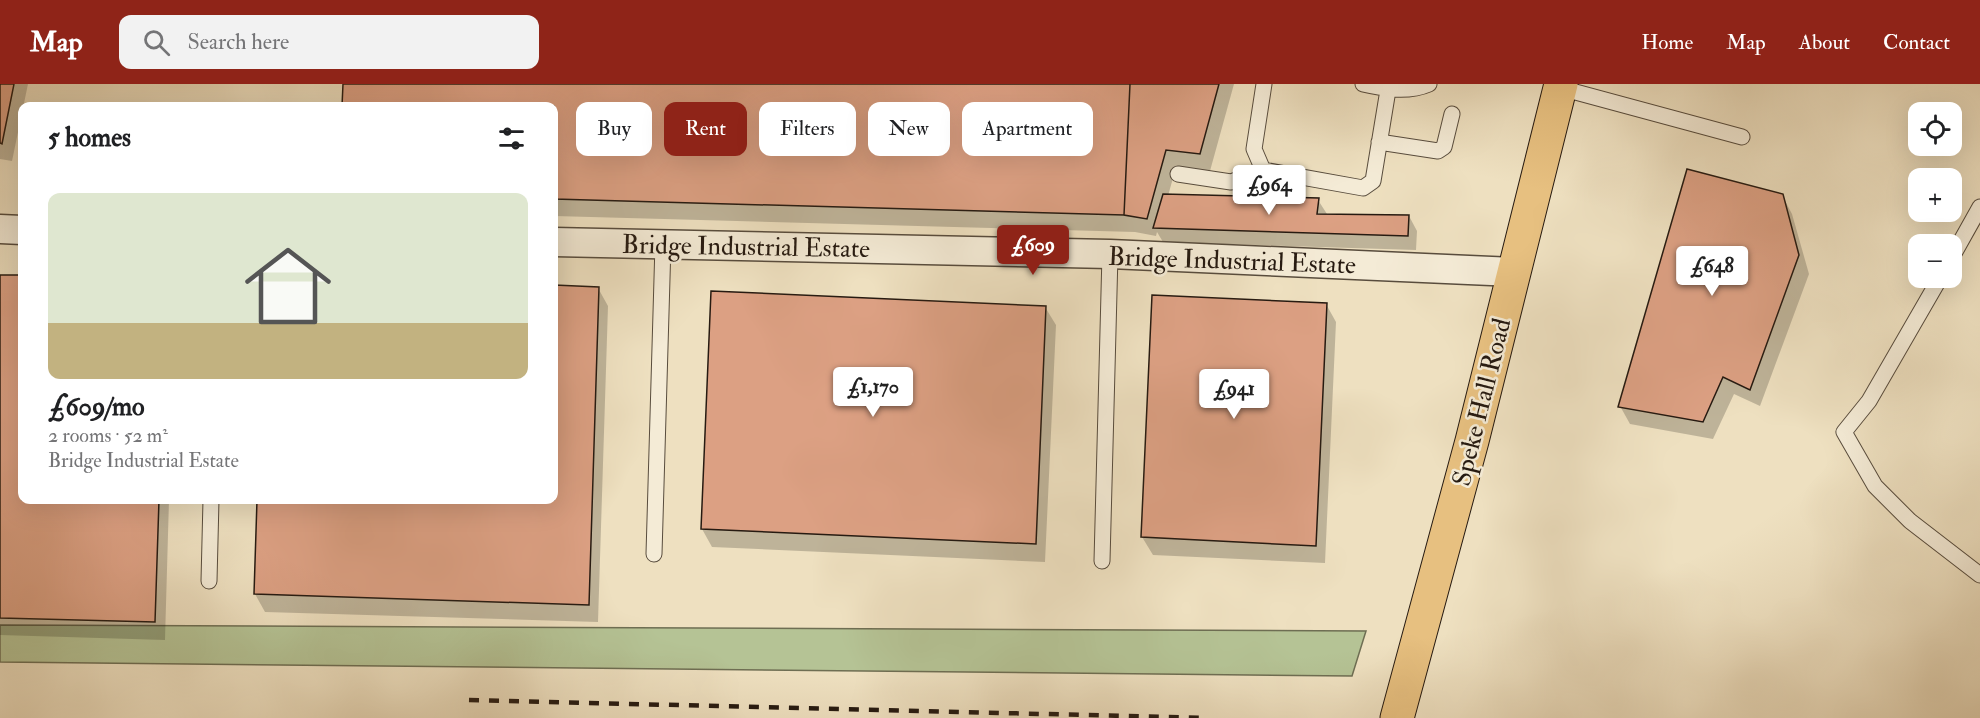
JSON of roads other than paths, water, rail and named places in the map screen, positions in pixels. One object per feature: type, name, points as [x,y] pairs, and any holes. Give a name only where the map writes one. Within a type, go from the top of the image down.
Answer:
[{"type":"highway","name":"Speke Hall Road","points":[[1396,718],[1472,441],[1557,86]]},
{"type":"street","points":[[0,229],[18,230]]},
{"type":"street","name":"Bridge Industrial Estate","points":[[558,242],[1110,254],[1514,272]]},
{"type":"lane","points":[[1263,170],[1254,150],[1264,84]]},
{"type":"lane","points":[[1363,84],[1388,90],[1419,88],[1429,84]]},
{"type":"lane","points":[[1557,86],[1742,137]]},
{"type":"lane","points":[[1179,174],[1231,182],[1263,170],[1363,188],[1373,181],[1388,90]]},
{"type":"lane","points":[[1379,142],[1438,151],[1444,147],[1452,114]]},
{"type":"lane","points":[[1962,239],[1980,207]]},
{"type":"lane","points":[[654,554],[663,244]]},
{"type":"lane","points":[[1102,561],[1110,254]]},
{"type":"lane","points":[[1934,288],[1869,401],[1844,432],[1875,486],[1910,521],[1980,575]]},
{"type":"lane","points":[[209,581],[211,504]]},
{"type":"railway","points":[[469,700],[1208,718]]}]
